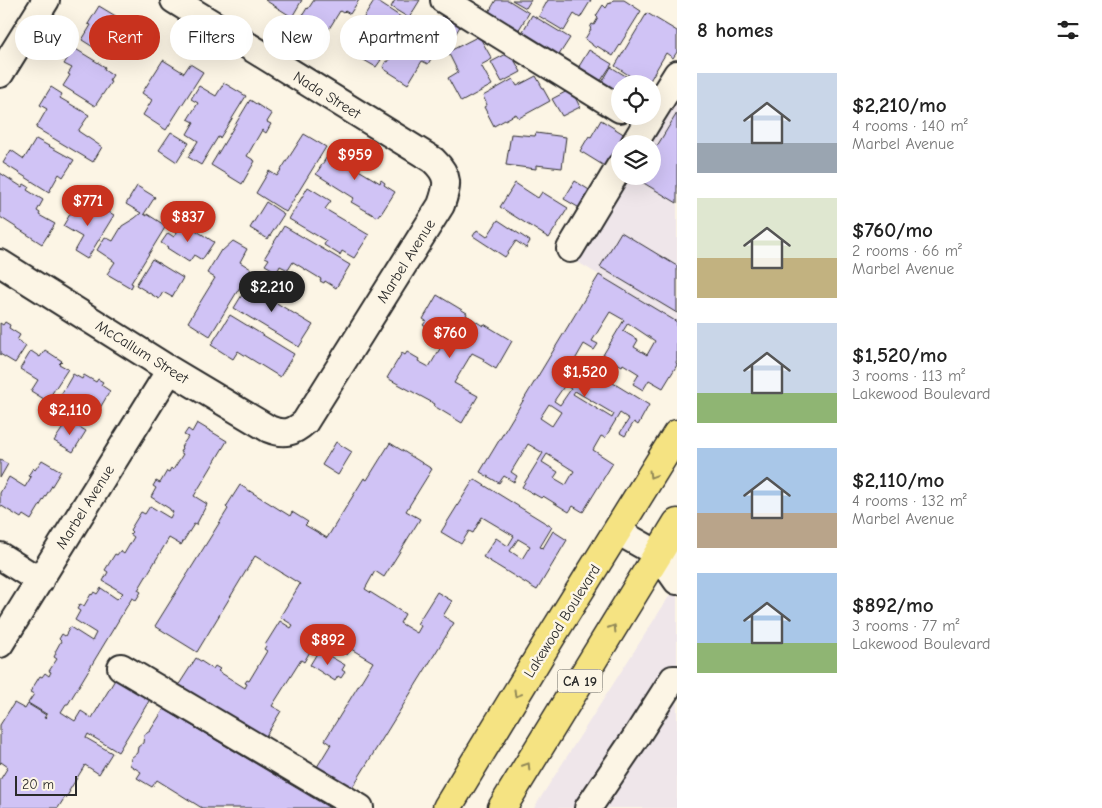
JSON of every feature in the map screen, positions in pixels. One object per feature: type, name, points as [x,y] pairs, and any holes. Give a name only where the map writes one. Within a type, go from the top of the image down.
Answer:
[{"type":"main road","name":"Lakewood Boulevard","points":[[447,808],[677,434]]},
{"type":"main road","name":"CA 19","points":[[502,808],[667,557],[677,523]]},
{"type":"street","points":[[0,74],[46,0]]},
{"type":"street","name":"Nada Street","points":[[174,0],[433,160],[442,168],[446,180]]},
{"type":"street","points":[[444,0],[611,103]]},
{"type":"street","points":[[661,97],[677,74]]},
{"type":"street","name":"Marbel Avenue","points":[[288,433],[298,429],[305,422],[441,205],[446,180]]},
{"type":"street","points":[[570,249],[611,181]]},
{"type":"street","name":"McCallum Street","points":[[0,263],[170,370],[269,429],[278,433],[288,433]]},
{"type":"street","name":"Marbel Avenue","points":[[0,644],[170,370]]},
{"type":"street","points":[[618,531],[667,557],[677,582]]},
{"type":"street","points":[[0,556],[40,580]]},
{"type":"street","points":[[121,667],[360,808]]},
{"type":"street","points":[[588,808],[672,679],[677,679]]},
{"type":"shaded area","points":[[677,91],[677,322],[571,258],[617,185],[661,185],[661,135],[649,135],[655,125],[661,125],[661,116]]},
{"type":"shaded area","points":[[677,584],[677,808],[534,808]]},
{"type":"building","points":[[265,0],[302,0],[293,15],[289,15]]},
{"type":"building","points":[[314,0],[359,0],[350,14],[340,11],[330,27],[330,15],[303,15]]},
{"type":"building","points":[[375,0],[398,15],[365,15]]},
{"type":"building","points":[[395,0],[420,0],[411,15],[404,15],[391,7]]},
{"type":"building","points":[[496,0],[508,0],[529,13],[518,31],[489,12]]},
{"type":"building","points":[[512,0],[531,0],[526,8]]},
{"type":"building","points":[[548,0],[591,0],[580,18],[574,14],[564,31],[539,16]]},
{"type":"building","points":[[613,0],[624,0],[641,11],[613,56],[597,46],[596,48],[585,39],[592,24],[594,25],[598,18],[596,16],[603,5],[606,8]]},
{"type":"building","points":[[99,6],[114,15],[94,15]]},
{"type":"building","points":[[647,13],[677,31],[677,52],[673,58],[666,53],[653,75],[628,75],[615,66]]},
{"type":"building","points":[[532,15],[570,38],[559,55],[522,33]]},
{"type":"building","points":[[457,20],[462,23],[457,32]]},
{"type":"building","points":[[89,28],[89,44],[82,40]]},
{"type":"building","points":[[479,36],[492,59],[481,65],[492,85],[461,102],[448,78],[458,72],[452,60],[457,60],[457,47]]},
{"type":"building","points":[[589,50],[612,64],[600,82],[578,68]]},
{"type":"building","points":[[79,51],[89,57],[89,60],[94,60],[105,67],[104,69],[113,75],[109,81],[111,82],[95,106],[63,86],[72,68],[64,64],[66,60],[79,60]]},
{"type":"building","points":[[510,52],[521,72],[502,82],[491,62]]},
{"type":"building","points":[[163,60],[184,73],[190,64],[203,72],[166,130],[143,115],[152,100],[142,93]]},
{"type":"building","points":[[364,60],[381,60],[376,67]]},
{"type":"building","points":[[389,60],[430,60],[428,64],[422,61],[408,84],[384,69],[386,61],[388,62]]},
{"type":"building","points":[[611,67],[624,75],[611,75],[611,90],[601,84]]},
{"type":"building","points":[[536,76],[550,101],[519,118],[516,114],[494,126],[484,107],[487,105],[483,96],[513,79],[517,86]]},
{"type":"building","points":[[224,83],[246,96],[201,165],[188,157],[198,141],[187,134],[194,122],[188,119],[198,103],[191,99],[199,86],[216,96]]},
{"type":"building","points":[[51,87],[62,94],[60,98],[89,115],[78,131],[102,147],[93,162],[36,128],[47,109],[40,105]]},
{"type":"building","points":[[571,89],[580,107],[562,116],[552,99]]},
{"type":"building","points":[[250,100],[272,114],[267,122],[271,124],[266,133],[262,130],[247,156],[255,161],[242,184],[211,165]]},
{"type":"building","points":[[677,113],[677,203],[647,185],[661,185],[661,139]]},
{"type":"building","points":[[601,120],[625,135],[611,135],[611,159],[606,167],[580,151],[589,136],[591,137]]},
{"type":"building","points":[[171,132],[189,143],[177,162],[159,150]]},
{"type":"building","points":[[536,133],[566,137],[562,168],[536,165],[536,169],[506,165],[511,134],[535,136]]},
{"type":"building","points":[[304,134],[326,147],[286,212],[256,193],[269,171],[277,176]]},
{"type":"building","points":[[36,139],[74,160],[63,177],[59,174],[49,192],[3,163],[11,150],[24,159]]},
{"type":"building","points":[[335,144],[352,154],[353,152],[357,154],[356,157],[358,158],[352,166],[380,183],[381,180],[385,183],[384,185],[395,192],[377,217],[351,202],[354,198],[316,174]]},
{"type":"building","points":[[0,173],[22,187],[24,184],[29,187],[27,190],[43,200],[37,211],[40,213],[39,215],[55,224],[42,244],[0,217]]},
{"type":"building","points":[[575,181],[594,193],[583,210],[564,199]]},
{"type":"building","points":[[515,183],[538,198],[542,192],[568,208],[549,238],[500,207]]},
{"type":"building","points":[[137,186],[155,197],[144,214],[166,226],[131,283],[133,284],[131,288],[107,274],[115,262],[97,250],[105,237],[113,241],[122,226],[141,213],[126,204]]},
{"type":"building","points":[[308,187],[331,201],[325,209],[369,235],[354,258],[342,251],[340,255],[324,245],[326,241],[289,219]]},
{"type":"building","points":[[266,202],[284,214],[268,239],[250,228]]},
{"type":"building","points":[[76,204],[90,212],[95,204],[114,215],[87,259],[74,251],[82,237],[63,226]]},
{"type":"building","points":[[498,220],[530,241],[526,248],[516,241],[505,257],[473,236],[477,230],[487,237]]},
{"type":"building","points":[[183,222],[214,242],[202,260],[194,255],[189,262],[161,243],[168,233],[174,237]]},
{"type":"building","points":[[284,226],[350,265],[336,288],[325,281],[324,283],[320,281],[321,279],[293,262],[288,270],[280,266],[277,272],[265,265],[269,259],[265,257]]},
{"type":"building","points":[[621,232],[677,266],[677,313],[600,267]]},
{"type":"building","points":[[233,241],[247,249],[240,262],[251,269],[210,336],[188,322],[215,278],[207,273],[221,250]]},
{"type":"building","points":[[152,259],[183,278],[172,297],[163,292],[159,299],[136,285]]},
{"type":"building","points":[[599,275],[677,322],[677,365],[663,388],[649,380],[643,390],[633,384],[639,374],[603,355],[624,320],[610,312],[592,341],[598,344],[594,350],[584,344],[568,372],[571,374],[569,378],[572,380],[582,364],[649,405],[638,425],[634,422],[625,436],[620,433],[629,419],[620,413],[605,438],[601,436],[593,450],[613,463],[583,512],[573,506],[569,512],[543,496],[541,498],[522,487],[543,453],[528,444],[511,472],[517,476],[514,482],[504,476],[499,483],[480,472]],"holes":[[[628,323],[655,341],[647,355],[634,347],[638,340],[623,331]],[[565,385],[571,389],[560,405],[554,401]],[[575,391],[614,414],[612,418],[573,394]],[[549,404],[561,412],[552,426],[540,418]],[[547,454],[574,471],[566,485],[554,478],[558,472],[542,462]]]},
{"type":"building","points":[[253,277],[275,290],[270,299],[313,325],[299,347],[234,308]]},
{"type":"building","points":[[437,295],[467,313],[466,315],[483,326],[484,324],[512,341],[496,369],[483,361],[484,359],[472,353],[454,383],[478,396],[462,423],[434,406],[435,404],[387,378],[402,353],[405,355],[407,352],[429,367],[447,337],[423,325],[426,321],[423,319]]},
{"type":"building","points":[[230,315],[294,354],[280,377],[238,351],[233,359],[211,345]]},
{"type":"building","points":[[5,322],[10,325],[9,328],[20,335],[17,340],[26,346],[15,363],[0,354],[0,323],[3,325]]},
{"type":"building","points":[[45,350],[62,361],[59,364],[68,369],[47,401],[31,391],[38,380],[20,369],[31,351],[40,357]]},
{"type":"building","points":[[73,374],[82,379],[84,375],[96,382],[98,379],[103,382],[101,385],[110,391],[91,420],[67,406],[68,404],[59,398]]},
{"type":"building","points":[[68,420],[86,431],[73,452],[54,441]]},
{"type":"building","points":[[197,423],[227,441],[194,496],[207,504],[196,525],[194,524],[181,545],[169,538],[138,590],[141,592],[136,600],[132,598],[68,704],[66,704],[61,712],[75,721],[81,711],[92,718],[116,678],[152,696],[118,752],[88,734],[86,738],[112,753],[99,774],[85,765],[58,808],[0,808],[0,780],[8,767],[1,762],[0,764],[0,725],[14,703],[25,709],[28,704],[46,715],[44,718],[48,715],[28,703],[34,694],[30,692],[40,676],[42,677],[45,673],[49,676],[51,672],[49,671],[57,659],[54,657],[61,641],[59,639],[62,634],[65,636],[70,627],[92,641],[96,633],[75,620],[80,611],[77,609],[80,604],[84,606],[91,594],[94,592],[97,594],[101,588],[117,599],[123,593],[103,581],[108,572],[105,570],[115,554],[117,555],[120,551],[124,554],[134,537],[130,534],[132,532],[130,530],[141,512],[145,514],[150,506],[170,518],[173,512],[151,497],[156,488],[153,486],[156,481],[160,483],[167,471],[169,472],[171,468],[173,470],[183,454],[180,452],[181,447],[188,437],[184,435],[188,429],[192,432]]},
{"type":"building","points":[[336,442],[352,452],[338,475],[322,465]]},
{"type":"building","points":[[390,443],[432,469],[406,511],[420,519],[384,577],[375,571],[365,589],[405,614],[400,623],[417,633],[421,626],[417,624],[437,592],[452,601],[443,616],[454,623],[352,788],[317,767],[331,744],[325,740],[373,662],[351,649],[347,655],[329,644],[327,646],[306,633],[304,636],[315,643],[304,662],[301,660],[272,706],[281,711],[264,739],[178,686],[196,658],[213,669],[215,666],[220,669],[218,671],[245,688],[247,684],[245,683],[247,680],[249,681],[267,651],[264,649],[265,645],[280,621],[291,628],[293,625],[280,617],[300,584],[255,556],[197,652],[155,626],[228,509],[226,507],[240,485],[290,516],[292,512],[308,522],[305,525],[327,538],[364,478],[367,480]]},
{"type":"building","points":[[0,460],[8,464],[0,478]]},
{"type":"building","points":[[42,460],[61,471],[31,520],[23,515],[21,518],[0,505],[0,493],[9,477],[25,487],[31,477],[28,476],[33,468],[35,470]]},
{"type":"building","points":[[474,479],[552,527],[540,547],[543,548],[553,531],[567,540],[537,590],[483,557],[496,538],[508,546],[514,536],[482,517],[473,533],[469,531],[461,544],[441,532]],"holes":[[[518,539],[530,546],[522,559],[510,551]]]},
{"type":"building","points":[[319,650],[345,665],[342,670],[345,672],[341,678],[338,676],[335,681],[310,665]]},
{"type":"building","points":[[164,709],[330,808],[202,808],[157,780],[152,787],[137,778],[141,772],[130,765],[131,758],[137,753],[138,747],[143,743],[144,735],[150,731]]}]
